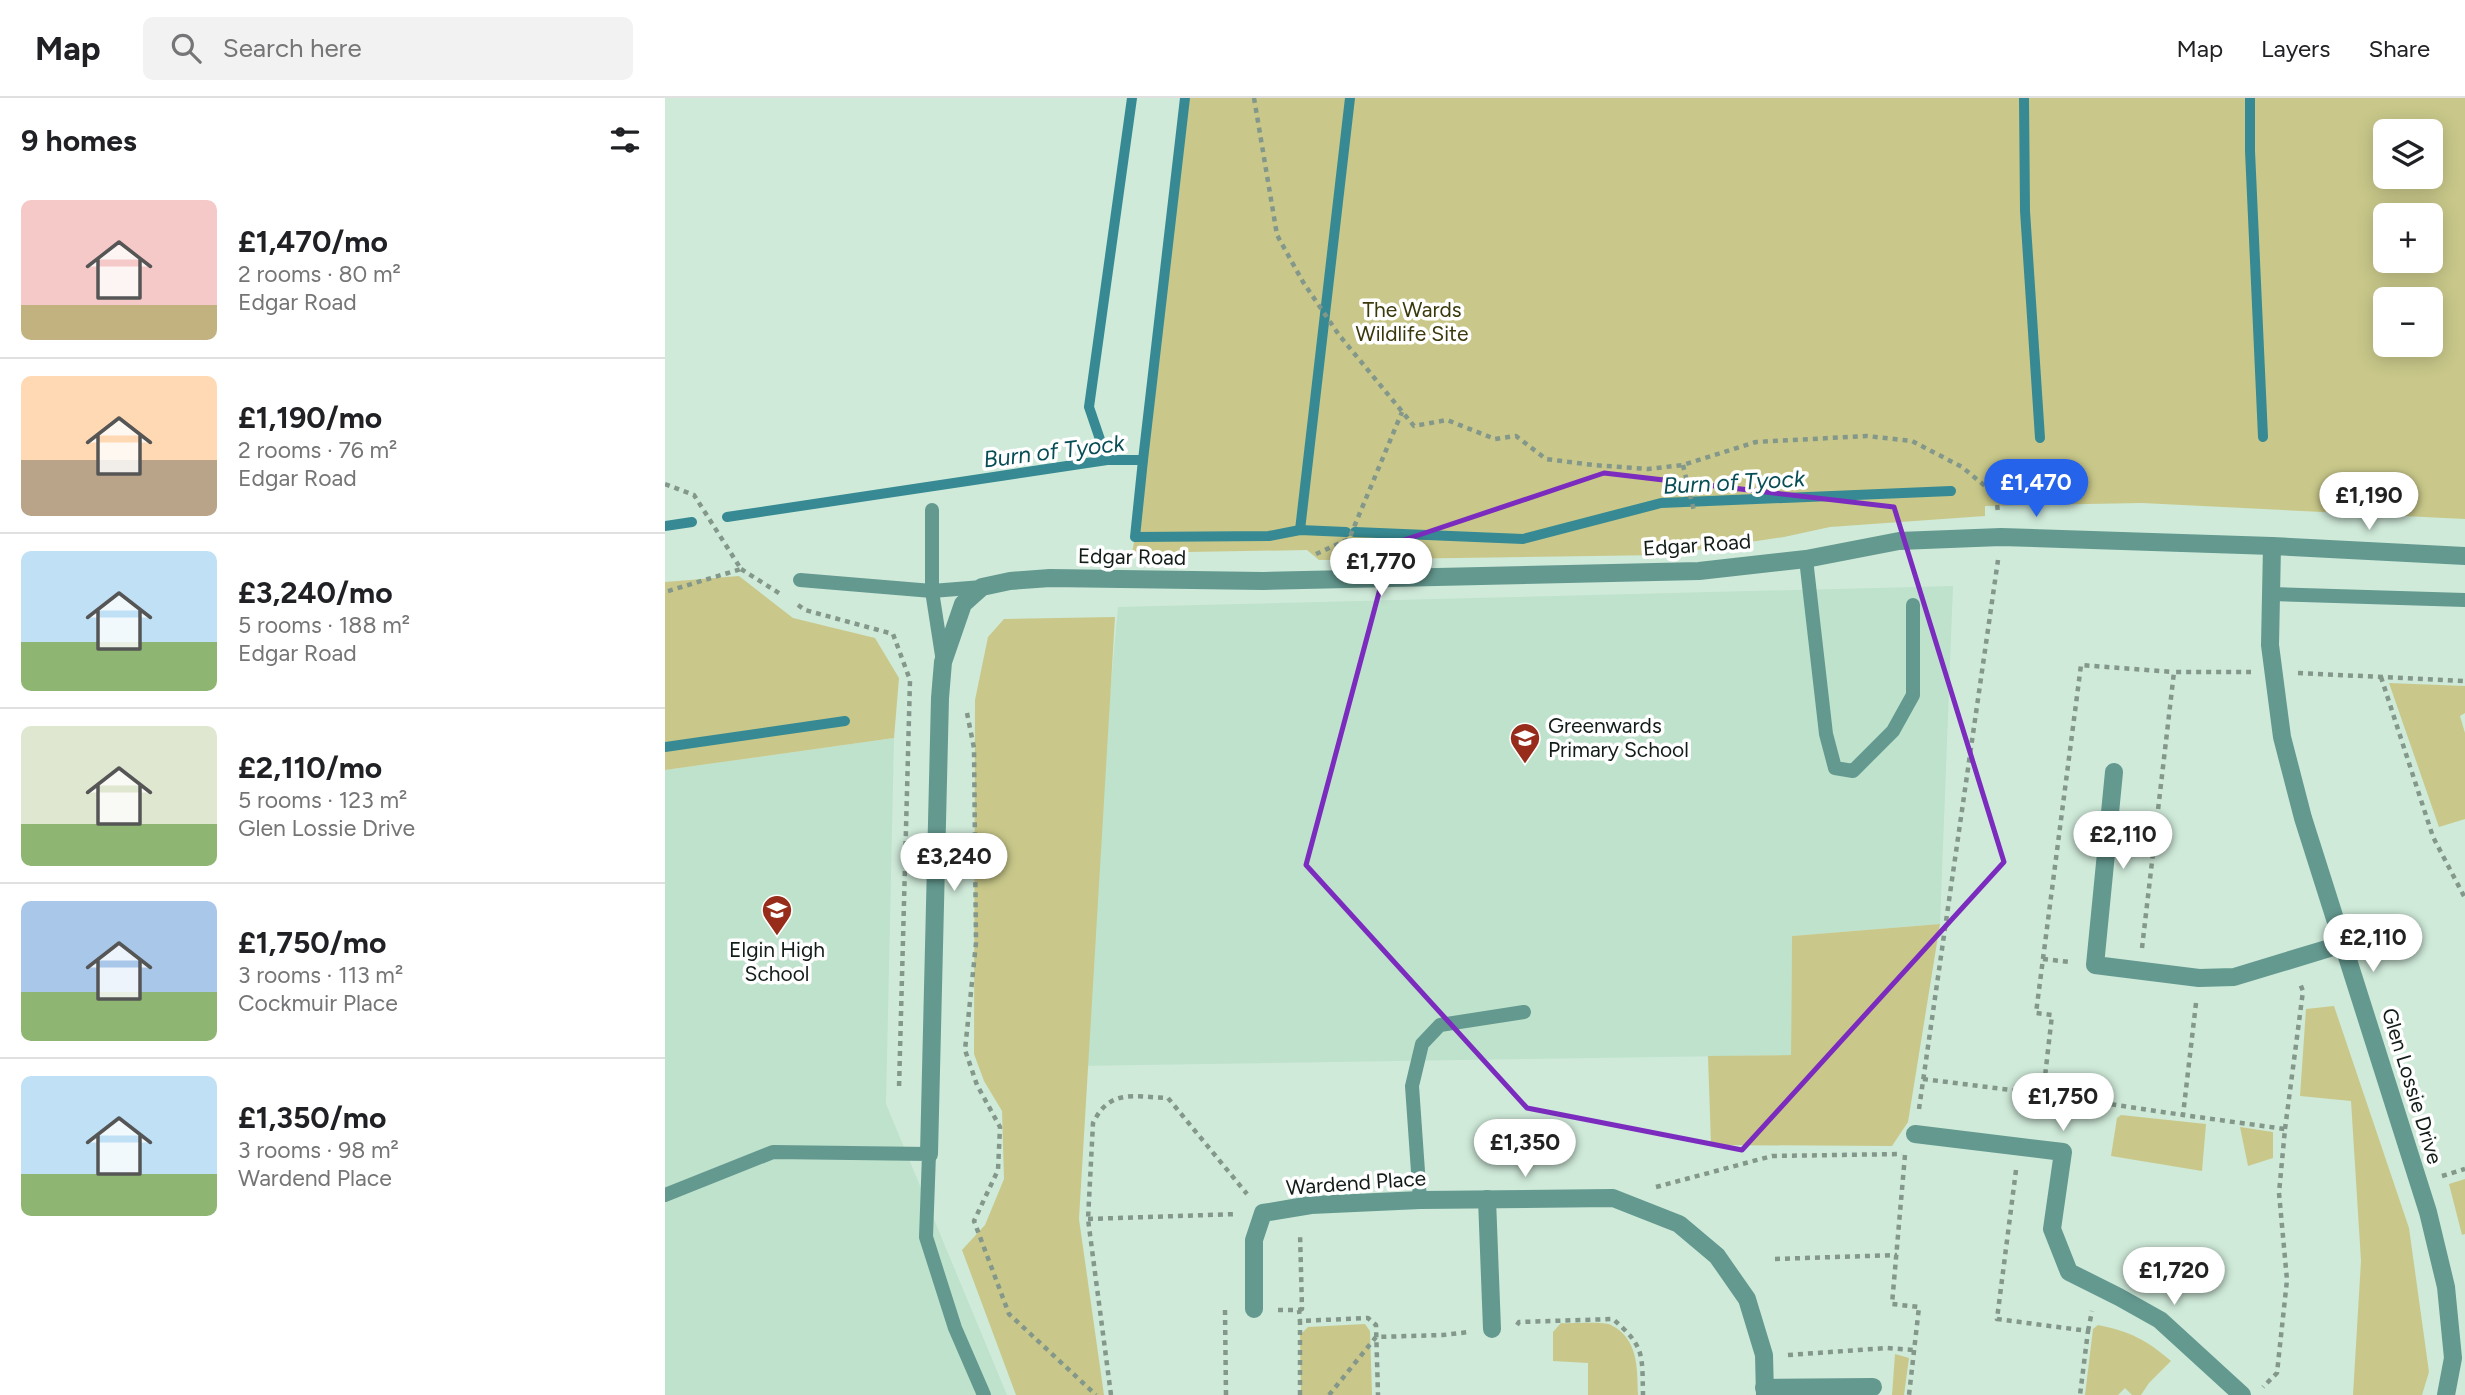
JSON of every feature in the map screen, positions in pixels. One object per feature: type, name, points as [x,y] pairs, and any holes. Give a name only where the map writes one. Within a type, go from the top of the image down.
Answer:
[{"type":"street","name":"Edgar Road","points":[[982,587],[1010,581],[1050,578],[1263,582],[1699,571],[1805,559],[1899,541],[2001,537],[2465,556]]},
{"type":"street","name":"Glen Lossie Drive","points":[[2272,546],[2270,645],[2282,737],[2303,818],[2428,1212],[2446,1287],[2453,1358],[2446,1395]]},
{"type":"street","points":[[929,1154],[943,663],[963,604],[982,587]]},
{"type":"street","points":[[2114,772],[2095,965],[2199,978],[2234,977],[2343,944]]},
{"type":"street","points":[[1915,1134],[2063,1152],[2052,1228],[2069,1272],[2160,1320],[2242,1395]]},
{"type":"street","name":"Wardend Place","points":[[1254,1309],[1254,1240],[1263,1213],[1299,1207],[1420,1200],[1613,1198],[1679,1224],[1717,1256],[1747,1299],[1764,1355],[1764,1392]]},
{"type":"street","points":[[1487,1199],[1492,1329]]},
{"type":"street","points":[[1764,1392],[1873,1387]]},
{"type":"lane","points":[[932,510],[932,591],[943,663]]},
{"type":"lane","points":[[1805,559],[1826,734],[1835,768],[1853,771],[1893,731],[1913,695],[1913,605]]},
{"type":"lane","points":[[800,580],[932,591],[982,587]]},
{"type":"lane","points":[[2271,594],[2465,600]]},
{"type":"lane","points":[[1420,1200],[1412,1086],[1422,1044],[1440,1025],[1524,1012]]},
{"type":"lane","points":[[665,1195],[773,1152],[929,1154],[926,1237],[955,1328],[984,1395]]},
{"type":"path","points":[[1254,98],[1277,235],[1303,282],[1339,335],[1414,426],[1447,420],[1495,439],[1516,436],[1546,458],[1593,465],[1648,468],[1683,465],[1756,442],[1867,436],[1912,442],[1962,467],[1996,495],[2001,537],[1915,1134],[1905,1154],[1892,1304],[1919,1307],[1909,1395]]},
{"type":"path","points":[[1349,539],[1402,412]]},
{"type":"path","points":[[1683,465],[1695,511]]},
{"type":"path","points":[[665,484],[694,495],[741,569],[783,596]]},
{"type":"path","points":[[665,592],[741,569]]},
{"type":"path","points":[[794,603],[805,610],[894,634],[910,680],[899,1088]]},
{"type":"path","points":[[2043,1094],[2052,1015],[2036,1013],[2081,665],[2174,671],[2274,672],[2465,681]]},
{"type":"path","points":[[2140,970],[2174,671]]},
{"type":"path","points":[[2381,677],[2433,837],[2465,898]]},
{"type":"path","points":[[940,698],[965,703],[974,748],[976,943],[965,1050],[977,1085],[1000,1127],[998,1170],[974,1221],[1009,1314],[1096,1395]]},
{"type":"path","points":[[2256,1395],[2277,1373],[2287,1280],[2279,1193],[2303,991],[2292,960]]},
{"type":"path","points":[[2183,1115],[2199,978]]},
{"type":"path","points":[[1923,1079],[2285,1129]]},
{"type":"path","points":[[1111,1395],[1088,1219],[1093,1123],[1100,1109],[1118,1096],[1168,1098],[1263,1213]]},
{"type":"path","points":[[2019,1147],[1997,1319],[2088,1331],[2080,1395]]},
{"type":"path","points":[[1613,1198],[1772,1156],[1905,1154]]},
{"type":"path","points":[[1299,1207],[1302,1309],[1299,1310]]},
{"type":"path","points":[[1088,1219],[1263,1213]]},
{"type":"path","points":[[1775,1259],[1897,1255]]},
{"type":"path","points":[[1300,1395],[1300,1321],[1368,1318],[1376,1325],[1378,1395]]},
{"type":"path","points":[[1784,1355],[1887,1348],[1914,1350]]},
{"type":"highlighted area","points":[[1604,473],[1894,507],[2004,862],[1742,1150],[1527,1108],[1306,865],[1392,544]]},
{"type":"shaded area","name":"Greenwards Primary School","points":[[1953,586],[1940,924],[1792,936],[1791,1055],[1076,1066],[1118,607]]},
{"type":"shaded area","name":"Elgin High School","points":[[894,738],[886,1104],[1007,1395],[665,1395],[665,770]]},
{"type":"green space","name":"The Wards Wildlife Site","points":[[1185,98],[2465,98],[2465,519],[2142,503],[1985,506],[1985,516],[1830,527],[1784,537],[1663,555],[1319,560],[1307,550],[1132,553]]},
{"type":"green space","points":[[739,576],[793,618],[875,638],[899,678],[894,738],[665,770],[665,582]]},
{"type":"green space","points":[[1115,617],[1079,1219],[1104,1395],[1016,1395],[962,1250],[985,1225],[1004,1179],[1002,1111],[984,1081],[974,1054],[975,700],[988,637],[1004,619]]},
{"type":"green space","points":[[2389,683],[2465,686],[2465,713],[2460,716],[2465,733],[2465,819],[2439,827]]},
{"type":"green space","points":[[1940,924],[1908,1122],[1892,1146],[1711,1145],[1708,1056],[1791,1055],[1792,936]]},
{"type":"green space","points":[[2334,1006],[2409,1228],[2429,1372],[2422,1395],[2353,1395],[2361,1261],[2351,1101],[2300,1096],[2306,1009]]},
{"type":"green space","points":[[2121,1115],[2206,1124],[2202,1171],[2111,1156],[2117,1118]]},
{"type":"green space","points":[[2240,1127],[2273,1132],[2273,1158],[2248,1166]]},
{"type":"green space","points":[[2465,1179],[2465,1234],[2462,1235],[2449,1184]]},
{"type":"green space","points":[[1561,1323],[1607,1324],[1620,1331],[1632,1346],[1635,1356],[1638,1395],[1588,1395],[1588,1363],[1553,1361],[1553,1332]]},
{"type":"green space","points":[[1365,1324],[1370,1331],[1372,1395],[1301,1395],[1300,1335],[1308,1327]]},
{"type":"green space","points":[[2098,1325],[2137,1337],[2171,1361],[2141,1395],[2132,1395],[2125,1388],[2118,1395],[2085,1395],[2093,1329]]},
{"type":"green space","points":[[1895,1354],[1909,1358],[1904,1395],[1892,1395]]},
{"type":"waterway","points":[[1107,460],[1089,407],[1132,98]]},
{"type":"waterway","points":[[1143,460],[1185,98]]},
{"type":"waterway","points":[[1300,530],[1350,98]]},
{"type":"waterway","points":[[2024,98],[2025,211],[2040,438]]},
{"type":"waterway","points":[[2250,98],[2263,437]]},
{"type":"waterway","name":"Burn of Tyock","points":[[727,517],[1107,460],[1143,460],[1135,537],[1269,536],[1300,530],[1346,532]]},
{"type":"waterway","name":"Burn of Tyock","points":[[1355,532],[1523,539],[1661,503],[1951,491]]},
{"type":"waterway","name":"Burn of Tyock","points":[[665,526],[692,522]]},
{"type":"waterway","points":[[665,747],[845,721]]},
{"type":"place","name":"Greenwards Primary School","points":[[1525,765]]},
{"type":"place","name":"Elgin High School","points":[[777,937]]}]
